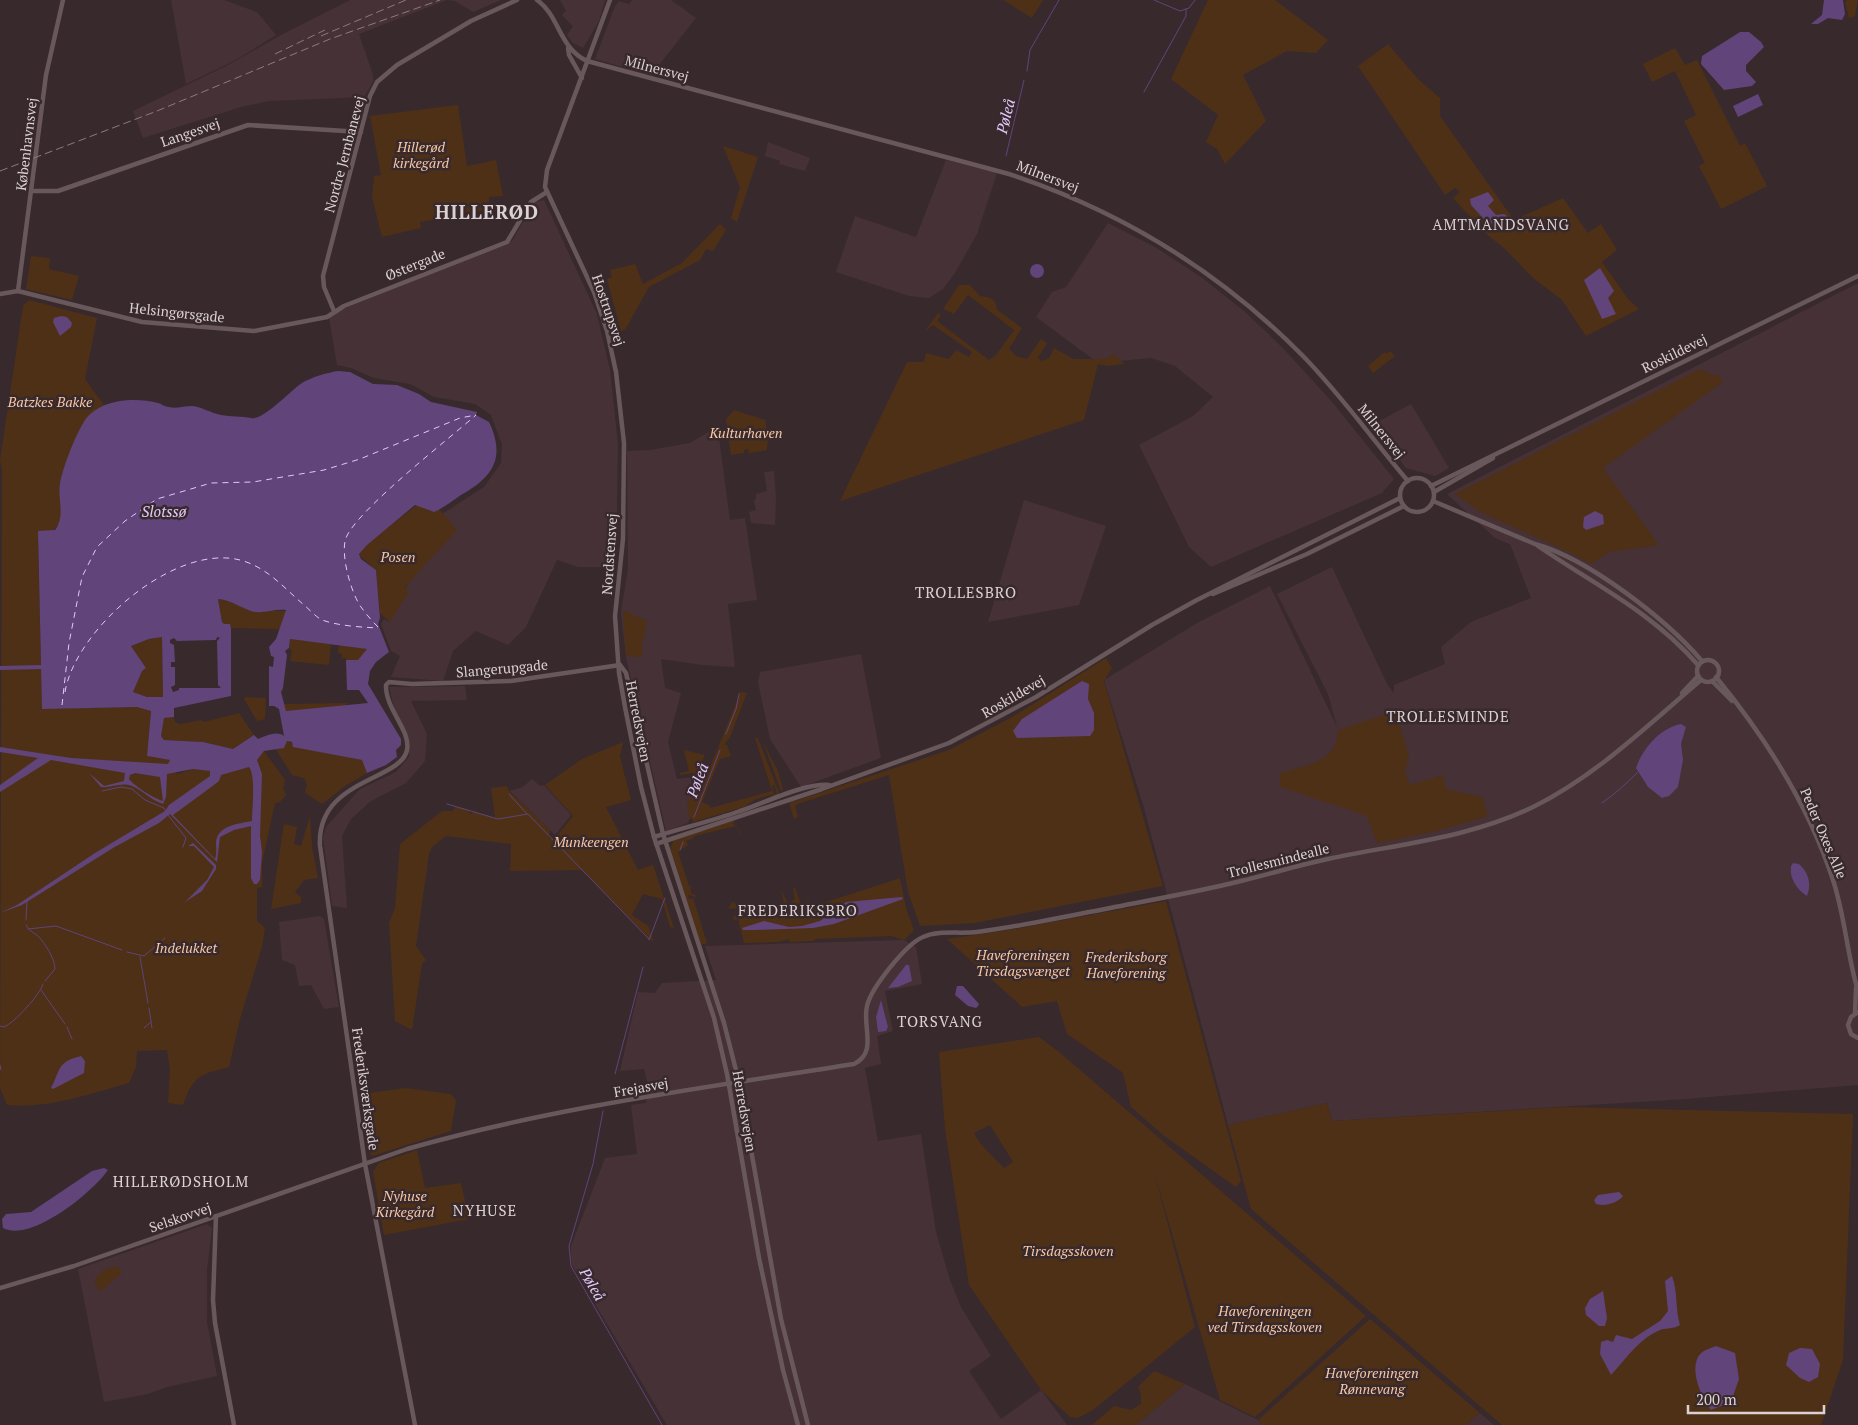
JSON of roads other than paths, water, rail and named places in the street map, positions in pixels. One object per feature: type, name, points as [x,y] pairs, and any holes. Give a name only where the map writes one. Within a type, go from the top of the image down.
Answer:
[{"type":"street","name":"Københavnsvej","points":[[18,291],[46,76],[64,0]]},
{"type":"street","name":"Nordre Jernbanevej","points":[[334,311],[324,287],[323,276],[370,96],[377,82],[384,75],[471,21],[517,0]]},
{"type":"street","points":[[537,0],[545,7],[568,47],[577,56],[586,61]]},
{"type":"street","points":[[547,192],[545,181],[547,170],[582,78],[586,61],[602,26],[610,0]]},
{"type":"street","points":[[568,47],[569,55],[582,78]]},
{"type":"street","name":"Milnersvej","points":[[586,61],[1009,174],[1072,197],[1110,214],[1188,259],[1256,312],[1304,357],[1408,481]]},
{"type":"street","name":"Langesvej","points":[[31,191],[58,191],[248,124],[361,132]]},
{"type":"street","name":"Østergade","points":[[334,311],[444,264],[507,242],[532,202],[547,192]]},
{"type":"street","name":"Hostrupsvej","points":[[547,192],[594,292],[607,331],[616,372],[624,444]]},
{"type":"street","name":"Roskildevej","points":[[1431,486],[1858,276]]},
{"type":"street","points":[[0,294],[18,291]]},
{"type":"street","name":"Helsingørsgade","points":[[18,291],[142,322],[254,331],[327,317],[334,311]]},
{"type":"street","name":"Nordstensvej","points":[[620,665],[615,616],[623,539],[624,444]]},
{"type":"street","name":"Roskildevej","points":[[1434,492],[1483,465],[1500,453]]},
{"type":"street","points":[[1422,479],[1431,486],[1434,492],[1433,501],[1428,508],[1420,512],[1412,512],[1404,506],[1400,498],[1401,489],[1408,481],[1422,479]]},
{"type":"street","name":"Roskildevej","points":[[656,844],[740,818],[829,785],[919,755],[977,729],[1036,697],[1152,625],[1195,601],[1317,538],[1400,498]]},
{"type":"street","points":[[1433,501],[1535,544],[1552,548],[1598,574],[1670,630],[1700,663],[1700,678],[1714,679],[1718,668],[1714,662],[1708,660],[1700,663]]},
{"type":"street","name":"Roskildevej","points":[[1195,601],[1228,589],[1404,506]]},
{"type":"street","points":[[1317,538],[1322,546]]},
{"type":"street","name":"Slangerupgade","points":[[386,685],[392,682],[412,684],[512,681],[620,665]]},
{"type":"street","name":"Herredsvejen","points":[[620,665],[626,672],[663,834],[722,1018],[739,1082],[781,1319],[808,1425]]},
{"type":"street","name":"Herredsvejen","points":[[620,665],[619,673],[629,731],[654,837],[714,1018],[729,1084],[766,1296],[798,1425]]},
{"type":"street","name":"Trollesmindealle","points":[[870,998],[876,986],[909,947],[927,936],[1011,927],[1166,897],[1242,881],[1326,859],[1454,834],[1499,821],[1534,807],[1579,781],[1700,678]]},
{"type":"street","name":"Peder Oxes Alle","points":[[1714,679],[1737,705],[1775,757],[1793,789],[1820,847],[1843,913],[1858,991]]},
{"type":"street","name":"Frederiksværksgade","points":[[386,685],[387,699],[406,739],[407,751],[404,758],[396,766],[358,784],[333,807],[320,826],[320,836],[365,1164],[415,1425]]},
{"type":"street","name":"Roskildevej","points":[[654,837],[738,812],[802,789],[821,784],[829,785]]},
{"type":"street","name":"Peder Oxes Alle","points":[[1856,984],[1856,1013],[1849,1020],[1848,1027],[1851,1034],[1858,1038]]},
{"type":"street","name":"Frejasvej","points":[[365,1164],[408,1149],[509,1122],[857,1063],[864,1058],[868,1050],[866,1013],[870,998]]},
{"type":"street","name":"Selskovvej","points":[[0,1288],[74,1266],[365,1164]]},
{"type":"street","points":[[216,1216],[213,1300],[234,1425]]},
{"type":"water","points":[[1824,0],[1843,0],[1845,14],[1842,20],[1828,18],[1818,24],[1811,24],[1822,15]]},
{"type":"water","points":[[1740,32],[1749,32],[1764,47],[1746,65],[1746,71],[1756,82],[1752,86],[1724,90],[1701,64],[1702,56]]},
{"type":"water","points":[[1758,94],[1763,105],[1738,117],[1733,106]]},
{"type":"water","points":[[1488,192],[1494,200],[1488,206],[1496,215],[1504,214],[1507,216],[1507,224],[1491,227],[1471,205],[1470,199]]},
{"type":"water","points":[[1034,264],[1040,264],[1044,271],[1040,278],[1034,278],[1030,274],[1030,268]]},
{"type":"water","points":[[1600,268],[1614,291],[1608,298],[1616,314],[1602,319],[1584,280]]},
{"type":"water","points":[[67,317],[72,323],[71,327],[60,336],[53,322],[54,318]]},
{"type":"water","name":"Slotssø","points":[[338,371],[350,372],[373,384],[397,385],[419,394],[431,402],[477,412],[476,415],[489,422],[496,446],[496,456],[493,465],[481,481],[434,512],[415,505],[367,545],[359,554],[361,559],[376,570],[380,618],[378,624],[389,652],[376,662],[370,671],[368,684],[401,739],[401,745],[396,750],[397,757],[386,765],[367,773],[362,760],[293,747],[292,742],[287,741],[284,748],[264,751],[257,760],[262,774],[260,836],[262,852],[260,880],[257,884],[254,884],[251,878],[251,826],[234,830],[220,837],[217,862],[170,814],[159,823],[113,848],[22,905],[0,913],[17,905],[95,853],[165,811],[169,805],[210,776],[210,771],[193,769],[167,774],[166,797],[163,804],[129,785],[101,787],[89,773],[104,786],[124,781],[125,773],[51,760],[0,792],[0,785],[38,758],[0,752],[0,747],[71,758],[168,764],[170,760],[147,756],[151,711],[137,707],[42,709],[41,669],[0,670],[0,666],[41,665],[38,531],[55,530],[58,524],[61,513],[59,489],[62,475],[74,442],[85,420],[100,408],[118,401],[129,400],[149,401],[172,408],[192,406],[221,415],[256,418],[270,410],[302,383],[315,377]],"holes":[[[218,599],[255,612],[286,610],[276,639],[269,647],[271,656],[274,657],[273,667],[269,666],[269,706],[279,709],[284,736],[274,734],[258,739],[254,735],[233,749],[203,742],[164,740],[161,736],[164,718],[174,717],[174,708],[231,696],[231,628],[230,624],[224,624]],[[162,637],[163,697],[147,697],[133,692],[142,671],[146,668],[131,646],[149,639]],[[217,637],[220,638],[217,641],[218,685],[221,688],[179,688],[179,690],[173,692],[171,687],[175,685],[175,667],[171,667],[171,662],[175,662],[174,645],[170,643],[170,640],[174,638],[177,641],[216,640]],[[290,639],[367,649],[358,660],[346,660],[347,690],[359,690],[368,703],[286,711],[281,692],[287,655],[285,651],[289,648]],[[249,767],[253,785],[252,821],[229,826],[220,832],[217,837],[215,859],[173,815],[219,781],[221,775]],[[135,773],[160,777],[163,801],[145,792],[129,779],[130,775]]]},
{"type":"water","points":[[1595,511],[1603,515],[1604,524],[1586,530],[1583,527],[1584,517]]},
{"type":"water","points":[[1082,681],[1089,684],[1088,699],[1094,713],[1094,730],[1090,736],[1017,738],[1013,731],[1022,719]]},
{"type":"water","points":[[1681,724],[1686,727],[1681,744],[1683,760],[1678,787],[1669,796],[1662,798],[1648,787],[1636,768],[1643,753],[1659,734]]},
{"type":"water","points":[[193,843],[216,865],[216,869],[202,891],[185,902],[207,880],[214,867],[194,846],[188,846]]},
{"type":"water","points":[[1793,863],[1799,864],[1807,874],[1809,887],[1807,896],[1797,887],[1791,875]]},
{"type":"water","points":[[902,897],[903,899],[834,924],[813,928],[743,930],[742,928],[764,921],[789,927],[802,926],[820,921],[846,902]]},
{"type":"water","points":[[906,965],[909,965],[912,981],[898,987],[888,988]]},
{"type":"water","points":[[957,986],[963,986],[979,1004],[976,1008],[968,1006],[955,995]]},
{"type":"water","points":[[881,1000],[888,1027],[886,1031],[878,1032],[876,1017]]},
{"type":"water","points":[[81,1056],[85,1061],[84,1073],[53,1089],[51,1088],[61,1067],[73,1058]]},
{"type":"water","points":[[104,1168],[108,1170],[76,1202],[45,1222],[15,1231],[3,1228],[2,1219],[6,1214],[31,1212],[92,1171]]},
{"type":"water","points":[[1619,1192],[1623,1196],[1611,1204],[1599,1205],[1594,1200],[1598,1195]]},
{"type":"water","points":[[1672,1276],[1680,1325],[1661,1330],[1644,1339],[1611,1375],[1600,1354],[1601,1342],[1607,1340],[1613,1342],[1616,1335],[1632,1339],[1660,1321],[1668,1311],[1665,1281]]},
{"type":"water","points":[[1603,1291],[1607,1318],[1605,1326],[1599,1326],[1586,1315],[1585,1308],[1590,1299]]},
{"type":"water","points":[[1716,1346],[1735,1353],[1739,1379],[1731,1402],[1711,1410],[1698,1385],[1695,1370],[1698,1357],[1706,1350]]},
{"type":"water","points":[[1800,1348],[1812,1349],[1820,1364],[1818,1377],[1809,1382],[1800,1378],[1786,1365],[1789,1353]]},
{"type":"waterway","name":"Pøleå","points":[[1027,71],[1030,50],[1059,0]]},
{"type":"waterway","name":"Pøleå","points":[[1154,0],[1180,11],[1189,8],[1195,0]]},
{"type":"waterway","points":[[1144,92],[1186,16],[1186,9]]},
{"type":"waterway","name":"Pøleå","points":[[1006,156],[1024,80]]},
{"type":"waterway","name":"Pøleå","points":[[726,734],[736,709],[739,694]]},
{"type":"waterway","name":"Pøleå","points":[[694,817],[720,750]]},
{"type":"waterway","points":[[1602,803],[1638,772]]},
{"type":"waterway","points":[[102,791],[121,787],[132,789],[145,800],[164,808],[166,812]]},
{"type":"waterway","points":[[509,794],[527,814]]},
{"type":"waterway","points":[[447,804],[498,819],[528,814],[649,939]]},
{"type":"waterway","points":[[168,815],[186,838],[183,847]]},
{"type":"waterway","name":"Pøleå","points":[[680,850],[683,842]]},
{"type":"waterway","name":"Pøleå","points":[[649,940],[665,898]]},
{"type":"waterway","points":[[26,920],[27,901]]},
{"type":"waterway","points":[[26,925],[44,943],[53,961],[55,969],[45,981]]},
{"type":"waterway","points":[[28,929],[56,926],[122,950]]},
{"type":"waterway","points":[[127,952],[144,956],[165,938]]},
{"type":"waterway","points":[[140,957],[148,1003]]},
{"type":"waterway","name":"Pøleå","points":[[615,1074],[643,967]]},
{"type":"waterway","points":[[0,1026],[4,1027],[20,1015],[37,995],[43,984]]},
{"type":"waterway","points":[[41,990],[65,1024]]},
{"type":"waterway","points":[[149,1008],[152,1028]]},
{"type":"waterway","points":[[144,1028],[151,1022]]},
{"type":"waterway","points":[[67,1027],[72,1039]]},
{"type":"waterway","points":[[0,1065],[1,1070]]},
{"type":"waterway","name":"Pøleå","points":[[603,1111],[593,1164],[569,1246],[571,1266],[662,1425]]},
{"type":"railway","points":[[321,36],[406,0]]},
{"type":"railway","points":[[0,171],[157,111],[330,39],[440,0]]},
{"type":"railway","points":[[275,54],[325,30]]},
{"type":"district","name":"HILLERØD","points":[[487,211]]},
{"type":"district","name":"AMTMANDSVANG","points":[[1501,224]]},
{"type":"district","name":"TROLLESBRO","points":[[966,592]]},
{"type":"district","name":"TROLLESMINDE","points":[[1448,716]]},
{"type":"district","name":"FREDERIKSBRO","points":[[798,910]]},
{"type":"district","name":"TORSVANG","points":[[940,1021]]},
{"type":"district","name":"HILLERØDSHOLM","points":[[181,1181]]},
{"type":"district","name":"NYHUSE","points":[[485,1210]]},
{"type":"park label","name":"Hillerød kirkegård","points":[[421,154]]},
{"type":"park label","name":"Batzkes Bakke","points":[[50,401]]},
{"type":"park label","name":"Kulturhaven","points":[[746,432]]},
{"type":"park label","name":"Posen","points":[[398,556]]},
{"type":"park label","name":"Munkeengen","points":[[591,841]]},
{"type":"park label","name":"Indelukket","points":[[186,947]]},
{"type":"park label","name":"Haveforeningen Tirsdagsvænget","points":[[1023,962]]},
{"type":"park label","name":"Frederiksborg Haveforening","points":[[1126,964]]},
{"type":"park label","name":"Nyhuse Kirkegård","points":[[405,1204]]},
{"type":"park label","name":"Tirsdagsskoven","points":[[1068,1250]]},
{"type":"park label","name":"Haveforeningen ved Tirsdagsskoven","points":[[1265,1318]]},
{"type":"park label","name":"Haveforeningen Rønnevang","points":[[1372,1380]]}]
